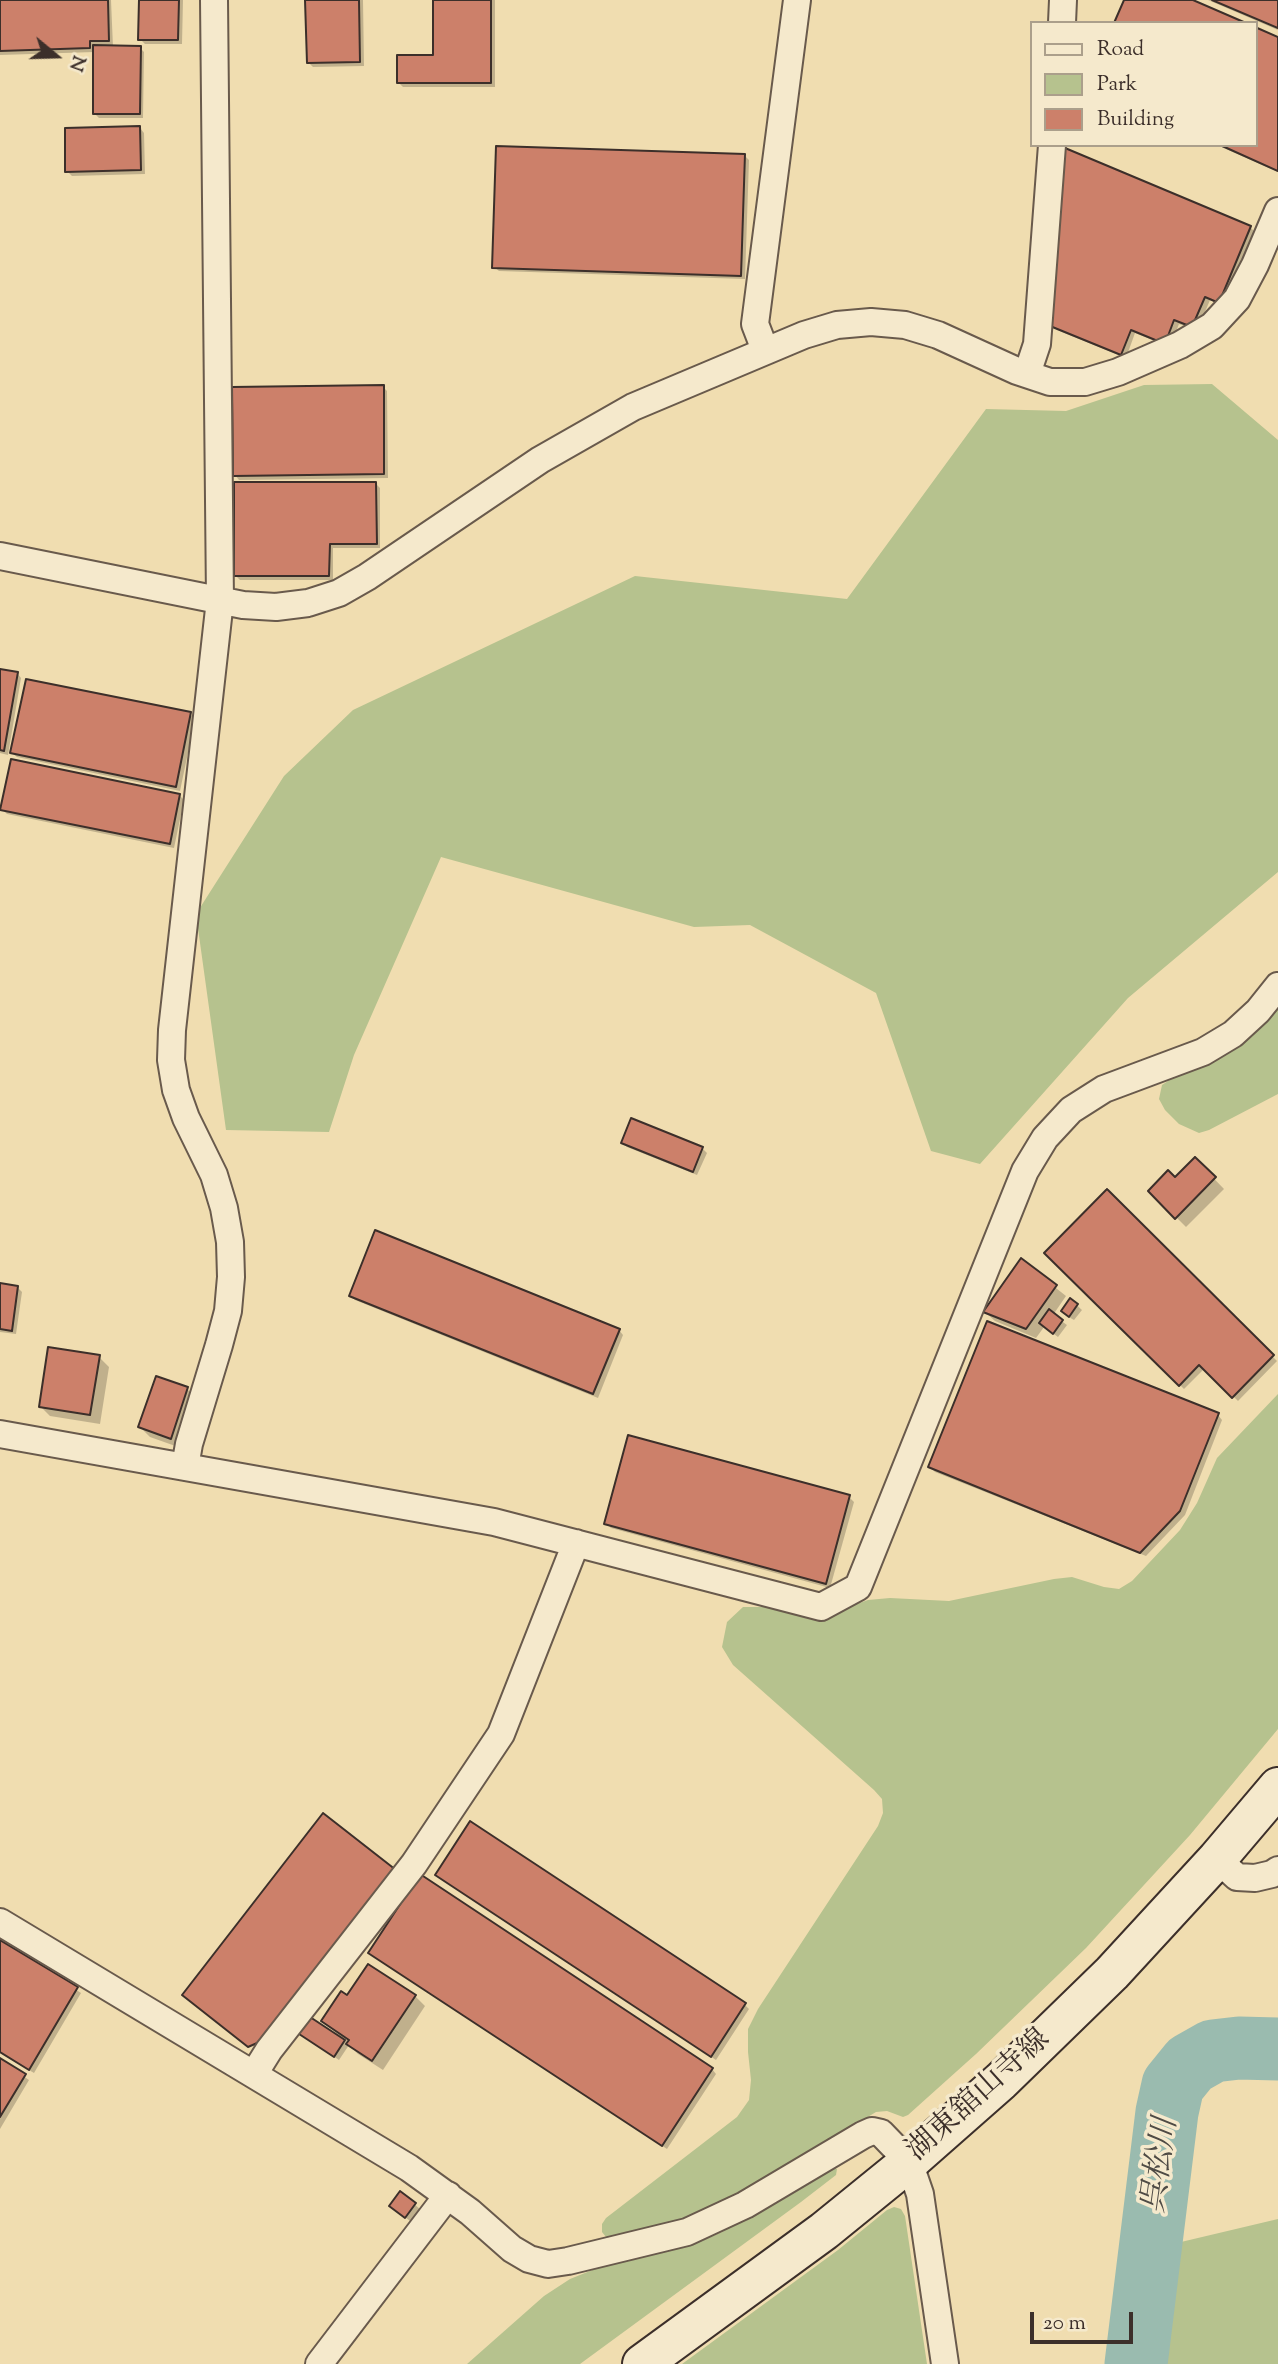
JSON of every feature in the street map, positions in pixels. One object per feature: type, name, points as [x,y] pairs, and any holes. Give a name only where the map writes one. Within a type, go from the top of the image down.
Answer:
[{"type":"main road","name":"湖東舘山寺線","points":[[642,2364],[793,2255],[909,2162],[1001,2081],[1112,1973],[1217,1859],[1278,1787]]},
{"type":"street","points":[[185,1467],[189,1444],[228,1311],[231,1277],[230,1242],[224,1208],[214,1175],[186,1118],[176,1090],[171,1060],[220,600],[214,0]]},
{"type":"street","points":[[765,350],[755,324],[797,0]]},
{"type":"street","points":[[1062,21],[1063,0]]},
{"type":"street","points":[[1027,374],[1037,344],[1052,147]]},
{"type":"street","points":[[0,556],[220,600],[276,607],[308,603],[339,593],[586,433],[645,401],[765,350],[837,325],[871,322],[905,325],[938,335],[1050,382],[1085,382],[1118,372],[1180,345],[1212,326],[1237,299],[1278,211]]},
{"type":"street","points":[[0,1434],[494,1522],[821,1607],[858,1587],[1025,1171],[1045,1138],[1071,1110],[1104,1089],[1203,1052],[1233,1034],[1258,1012],[1278,986]]},
{"type":"street","points":[[254,2074],[269,2050],[414,1864],[501,1734],[576,1543]]},
{"type":"street","points":[[1217,1859],[1237,1877],[1255,1878],[1278,1870]]},
{"type":"street","points":[[0,1922],[410,2168],[448,2195],[512,2249],[529,2259],[548,2264],[619,2250],[687,2232],[745,2206],[872,2131],[881,2133],[909,2162],[920,2194],[945,2364]]},
{"type":"street","points":[[319,2364],[448,2195]]},
{"type":"green space","points":[[1212,384],[1278,440],[1278,872],[1128,998],[980,1164],[931,1151],[876,993],[750,925],[694,927],[441,857],[354,1055],[329,1132],[226,1130],[196,914],[284,776],[353,710],[635,576],[847,599],[986,409],[1066,411],[1144,385]]},
{"type":"green space","points":[[1278,1007],[1278,1094],[1209,1130],[1199,1133],[1179,1124],[1165,1110],[1159,1099],[1162,1085],[1174,1077],[1208,1064],[1240,1045],[1268,1020]]},
{"type":"green space","points":[[1278,1394],[1278,1729],[1190,1835],[1086,1948],[908,2115],[903,2117],[887,2111],[876,2112],[738,2194],[683,2220],[613,2238],[606,2237],[602,2232],[602,2224],[606,2218],[737,2117],[749,2100],[751,2080],[748,2029],[758,2009],[878,1826],[883,1813],[882,1799],[874,1790],[733,1665],[722,1647],[727,1622],[743,1607],[848,1607],[868,1600],[890,1598],[949,1601],[1072,1577],[1119,1589],[1132,1581],[1180,1530],[1197,1503],[1217,1458]]},
{"type":"green space","points":[[832,2168],[837,2169],[836,2175],[580,2364],[467,2364],[544,2296],[570,2279],[600,2267],[692,2245],[722,2232]]},
{"type":"green space","points":[[894,2207],[901,2209],[905,2216],[927,2364],[682,2364],[838,2250],[887,2210]]},
{"type":"green space","points":[[1278,2219],[1278,2364],[1157,2364],[1181,2242]]},
{"type":"building","points":[[0,0],[108,0],[109,41],[90,41],[90,48],[0,51]]},
{"type":"building","points":[[139,0],[179,0],[178,40],[138,40]]},
{"type":"building","points":[[305,0],[359,0],[360,62],[307,63]]},
{"type":"building","points":[[433,0],[491,0],[491,83],[397,83],[397,55],[433,55]]},
{"type":"building","points":[[1124,0],[1193,0],[1241,21],[1115,21]]},
{"type":"building","points":[[1212,0],[1278,0],[1278,28]]},
{"type":"building","points":[[1257,28],[1278,37],[1278,171],[1224,147],[1257,147]]},
{"type":"building","points":[[93,45],[141,46],[140,114],[93,114]]},
{"type":"building","points":[[140,126],[141,170],[65,172],[65,128]]},
{"type":"building","points":[[496,146],[745,154],[741,276],[492,268]]},
{"type":"building","points":[[1065,148],[1251,226],[1219,303],[1205,297],[1192,327],[1174,320],[1165,344],[1131,330],[1121,355],[1050,326]]},
{"type":"building","points":[[384,385],[384,474],[233,476],[232,387]]},
{"type":"building","points":[[234,482],[376,482],[377,544],[330,544],[329,576],[234,576]]},
{"type":"building","points":[[0,669],[18,672],[4,751],[0,750]]},
{"type":"building","points":[[26,679],[191,712],[176,787],[10,753]]},
{"type":"building","points":[[11,759],[180,794],[170,844],[0,810]]},
{"type":"building","points":[[631,1118],[703,1147],[693,1172],[621,1143]]},
{"type":"building","points":[[1195,1157],[1216,1177],[1175,1219],[1148,1191],[1168,1170],[1175,1177]]},
{"type":"building","points":[[1107,1189],[1274,1355],[1232,1398],[1199,1365],[1179,1386],[1044,1253]]},
{"type":"building","points":[[375,1230],[620,1329],[593,1394],[349,1296]]},
{"type":"building","points":[[1021,1258],[1057,1285],[1026,1329],[983,1312]]},
{"type":"building","points":[[0,1283],[18,1286],[12,1331],[0,1329]]},
{"type":"building","points":[[1070,1298],[1078,1304],[1069,1317],[1061,1311]]},
{"type":"building","points":[[1049,1309],[1063,1320],[1053,1334],[1039,1323]]},
{"type":"building","points":[[987,1321],[1219,1413],[1180,1511],[1140,1553],[928,1467]]},
{"type":"building","points":[[48,1347],[100,1355],[90,1415],[39,1407]]},
{"type":"building","points":[[156,1376],[188,1387],[171,1439],[138,1427]]},
{"type":"building","points":[[628,1435],[850,1495],[826,1584],[604,1524]]},
{"type":"building","points":[[323,1813],[396,1870],[264,2040],[248,2047],[182,1995]]},
{"type":"building","points":[[470,1821],[746,2003],[711,2057],[435,1875]]},
{"type":"building","points":[[420,1874],[713,2068],[662,2146],[368,1953]]},
{"type":"building","points":[[0,1940],[78,1987],[29,2070],[0,2052]]},
{"type":"building","points":[[368,1964],[416,1995],[372,2061],[346,2044],[349,2040],[321,2021],[341,1991],[347,1995]]},
{"type":"building","points":[[307,2015],[345,2040],[334,2057],[296,2032]]},
{"type":"building","points":[[0,2058],[26,2074],[0,2117]]},
{"type":"building","points":[[400,2191],[416,2203],[405,2218],[389,2206]]},
{"type":"waterway","name":"呉松川","points":[[1136,2364],[1167,2112],[1173,2085],[1190,2064],[1213,2051],[1239,2048],[1278,2049]]}]
